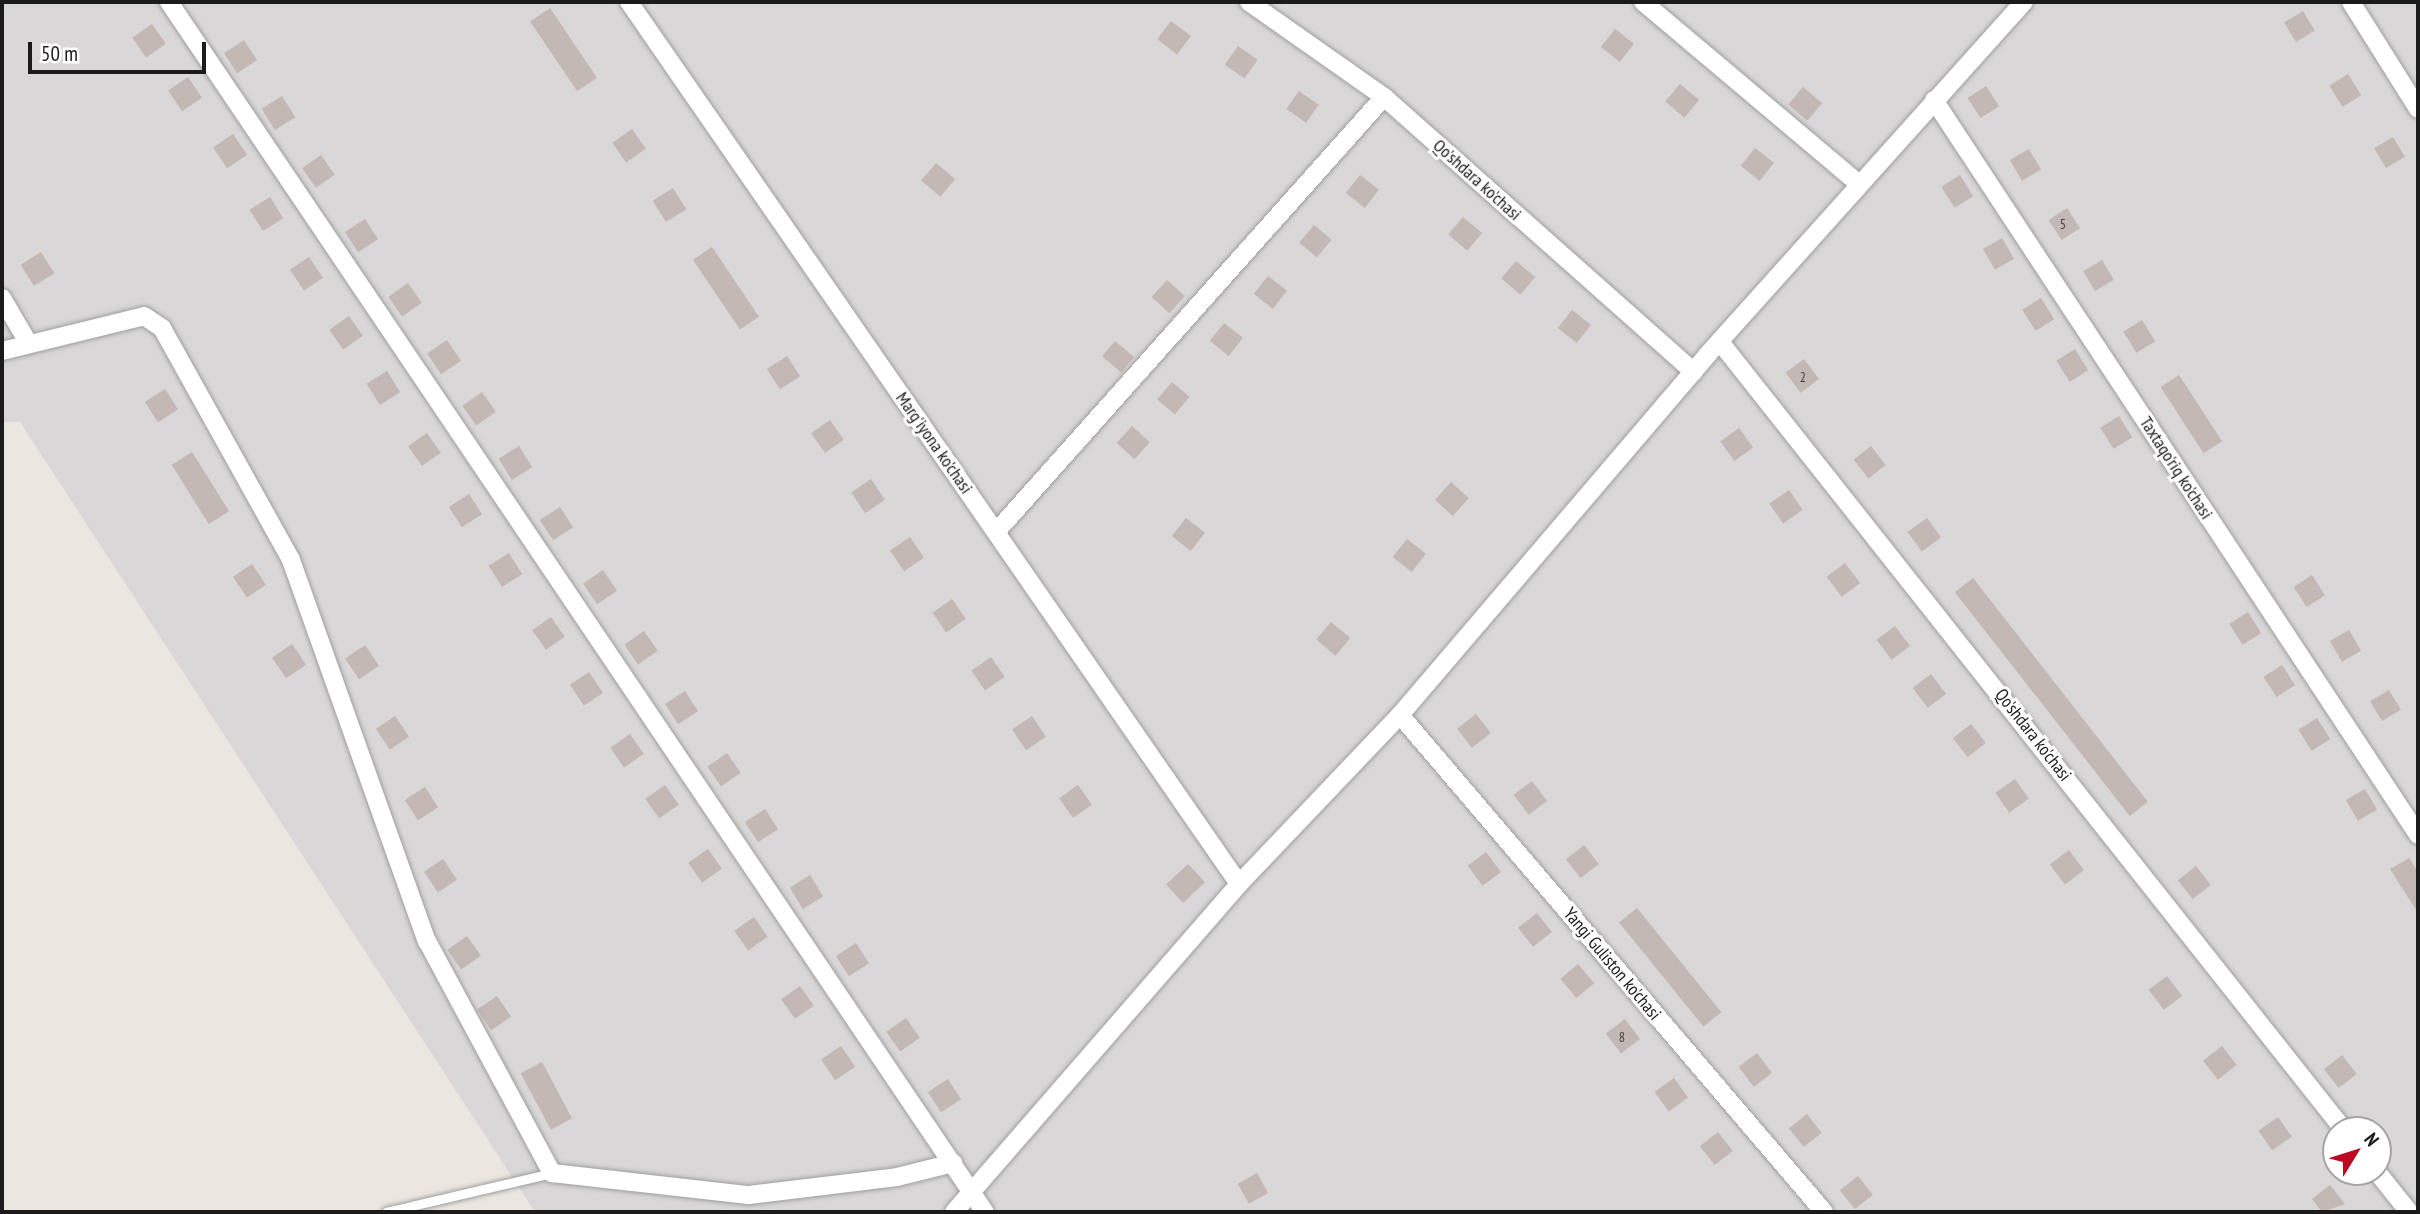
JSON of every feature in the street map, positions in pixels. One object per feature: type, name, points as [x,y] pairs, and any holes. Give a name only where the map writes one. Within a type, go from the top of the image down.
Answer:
[{"type":"street","points":[[169,2],[985,1212]]},
{"type":"street","name":"Marg'iyona ko'chasi","points":[[629,2],[1239,884]]},
{"type":"street","name":"Qo'shdara ko'chasi","points":[[1249,2],[1384,97],[1694,372]]},
{"type":"street","points":[[1643,2],[1858,183]]},
{"type":"street","points":[[954,1212],[975,1195],[1239,884],[1400,715],[1858,183],[2024,2]]},
{"type":"street","points":[[2351,2],[2418,110]]},
{"type":"street","points":[[996,532],[1384,97]]},
{"type":"street","name":"Taxtaqo'riq ko'chasi","points":[[1934,100],[2418,835]]},
{"type":"street","points":[[2,298],[29,344]]},
{"type":"street","points":[[2,351],[144,316],[162,328],[291,560],[427,941],[552,1173],[749,1195],[897,1177],[953,1163]]},
{"type":"street","name":"Qo'shdara ko'chasi","points":[[1720,342],[2333,1116]]},
{"type":"street","name":"Yangi Guliston ko'chasi","points":[[1400,715],[1824,1212]]},
{"type":"street","points":[[2389,1186],[2409,1212]]},
{"type":"lane","points":[[386,1212],[552,1173]]},
{"type":"shaded area","points":[[2,2],[2418,2],[2418,1212],[535,1212],[20,422],[2,422]]},
{"type":"building","points":[[550,8],[597,78],[577,91],[530,21]]},
{"type":"building","points":[[2303,11],[2315,31],[2296,42],[2284,22]]},
{"type":"building","points":[[1171,21],[1191,36],[1177,54],[1157,39]]},
{"type":"building","points":[[152,24],[166,44],[146,57],[132,38]]},
{"type":"building","points":[[1615,29],[1634,44],[1620,62],[1601,47]]},
{"type":"building","points":[[244,40],[257,60],[237,73],[224,53]]},
{"type":"building","points":[[1238,46],[1258,60],[1244,79],[1225,65]]},
{"type":"building","points":[[2348,74],[2361,95],[2343,107],[2329,86]]},
{"type":"building","points":[[188,77],[202,98],[182,111],[168,90]]},
{"type":"building","points":[[1680,84],[1699,100],[1684,118],[1665,102]]},
{"type":"building","points":[[1986,86],[1999,106],[1981,118],[1968,98]]},
{"type":"building","points":[[1803,87],[1822,103],[1807,121],[1788,105]]},
{"type":"building","points":[[1299,91],[1319,105],[1306,123],[1286,109]]},
{"type":"building","points":[[282,96],[295,117],[275,130],[262,109]]},
{"type":"building","points":[[632,129],[646,149],[626,162],[612,143]]},
{"type":"building","points":[[233,134],[247,155],[227,168],[213,147]]},
{"type":"building","points":[[2393,137],[2405,157],[2386,168],[2374,148]]},
{"type":"building","points":[[1755,148],[1774,163],[1760,181],[1741,166]]},
{"type":"building","points":[[2029,149],[2041,170],[2022,181],[2010,160]]},
{"type":"building","points":[[321,155],[335,175],[316,188],[302,168]]},
{"type":"building","points":[[936,163],[955,179],[940,197],[921,181]]},
{"type":"building","points":[[1360,175],[1379,190],[1365,208],[1346,193]]},
{"type":"building","points":[[1960,175],[1973,196],[1955,208],[1941,187]]},
{"type":"building","points":[[673,188],[686,209],[666,222],[653,201]]},
{"type":"building","points":[[270,197],[283,218],[263,231],[250,210]]},
{"type":"building","points":[[2067,208],[2080,228],[2062,240],[2049,220]]},
{"type":"building","points":[[1463,217],[1482,233],[1467,251],[1448,235]]},
{"type":"building","points":[[365,219],[378,239],[358,252],[345,232]]},
{"type":"building","points":[[1314,225],[1332,240],[1317,257],[1299,243]]},
{"type":"building","points":[[2002,238],[2014,259],[1995,270],[1983,249]]},
{"type":"building","points":[[712,247],[759,317],[740,330],[693,260]]},
{"type":"building","points":[[41,252],[54,273],[34,286],[21,265]]},
{"type":"building","points":[[309,257],[323,278],[304,291],[290,270]]},
{"type":"building","points":[[2102,260],[2114,280],[2095,291],[2083,271]]},
{"type":"building","points":[[1516,261],[1535,277],[1520,295],[1501,279]]},
{"type":"building","points":[[1268,276],[1287,291],[1273,309],[1254,294]]},
{"type":"building","points":[[1167,280],[1185,296],[1169,313],[1152,297]]},
{"type":"building","points":[[408,283],[422,303],[402,316],[388,297]]},
{"type":"building","points":[[2041,298],[2054,319],[2036,331],[2022,310]]},
{"type":"building","points":[[1572,310],[1591,325],[1577,343],[1558,328]]},
{"type":"building","points":[[349,316],[363,336],[343,349],[329,330]]},
{"type":"building","points":[[2142,320],[2155,341],[2137,353],[2123,332]]},
{"type":"building","points":[[1224,323],[1243,338],[1229,356],[1210,341]]},
{"type":"building","points":[[447,340],[461,361],[441,374],[427,353]]},
{"type":"building","points":[[1115,341],[1134,357],[1121,372],[1102,356]]},
{"type":"building","points":[[2075,349],[2088,370],[2070,382],[2056,361]]},
{"type":"building","points":[[787,356],[800,376],[780,389],[767,369]]},
{"type":"building","points":[[1804,359],[1819,379],[1801,393],[1786,373]]},
{"type":"building","points":[[387,371],[400,392],[380,405],[367,384]]},
{"type":"building","points":[[2179,375],[2222,441],[2204,453],[2161,387]]},
{"type":"building","points":[[1172,382],[1190,397],[1175,414],[1157,400]]},
{"type":"building","points":[[165,389],[178,409],[158,422],[145,402]]},
{"type":"building","points":[[482,392],[496,412],[476,425],[462,406]]},
{"type":"building","points":[[2119,416],[2132,437],[2114,449],[2100,428]]},
{"type":"building","points":[[830,420],[844,440],[825,453],[811,433]]},
{"type":"building","points":[[1132,426],[1150,442],[1134,459],[1117,443]]},
{"type":"building","points":[[1739,428],[1753,447],[1734,461],[1720,442]]},
{"type":"building","points":[[427,433],[441,453],[422,466],[408,446]]},
{"type":"building","points":[[519,446],[532,467],[512,480],[499,459]]},
{"type":"building","points":[[1871,446],[1886,465],[1868,478],[1854,460]]},
{"type":"building","points":[[192,452],[229,511],[209,524],[172,465]]},
{"type":"building","points":[[871,479],[885,500],[865,513],[851,492]]},
{"type":"building","points":[[1451,482],[1469,498],[1453,516],[1435,500]]},
{"type":"building","points":[[1789,490],[1803,510],[1783,523],[1769,504]]},
{"type":"building","points":[[469,494],[482,514],[462,527],[449,507]]},
{"type":"building","points":[[560,507],[573,527],[553,540],[540,520]]},
{"type":"building","points":[[1186,518],[1205,533],[1191,551],[1172,536]]},
{"type":"building","points":[[1927,518],[1941,537],[1922,552],[1908,532]]},
{"type":"building","points":[[910,537],[924,558],[904,571],[890,550]]},
{"type":"building","points":[[1407,539],[1426,554],[1412,572],[1393,557]]},
{"type":"building","points":[[509,553],[522,574],[502,587],[489,566]]},
{"type":"building","points":[[1845,563],[1860,583],[1842,597],[1827,577]]},
{"type":"building","points":[[252,564],[266,585],[247,598],[233,577]]},
{"type":"building","points":[[603,570],[617,591],[597,604],[583,583]]},
{"type":"building","points":[[2312,575],[2325,595],[2307,607],[2294,587]]},
{"type":"building","points":[[1973,578],[2148,802],[2130,816],[1955,592]]},
{"type":"building","points":[[952,599],[966,619],[946,632],[932,613]]},
{"type":"building","points":[[2248,612],[2261,633],[2243,645],[2229,624]]},
{"type":"building","points":[[551,617],[565,637],[546,650],[532,630]]},
{"type":"building","points":[[1331,622],[1350,638],[1335,656],[1316,640]]},
{"type":"building","points":[[1895,626],[1910,646],[1892,660],[1877,640]]},
{"type":"building","points":[[2349,630],[2361,651],[2342,662],[2330,641]]},
{"type":"building","points":[[644,631],[658,651],[638,664],[624,645]]},
{"type":"building","points":[[292,644],[306,665],[286,678],[272,657]]},
{"type":"building","points":[[365,645],[379,666],[359,679],[345,658]]},
{"type":"building","points":[[991,657],[1005,677],[985,690],[971,671]]},
{"type":"building","points":[[2282,665],[2295,685],[2277,697],[2264,677]]},
{"type":"building","points":[[589,672],[603,693],[584,706],[570,685]]},
{"type":"building","points":[[1931,674],[1946,694],[1928,708],[1913,688]]},
{"type":"building","points":[[2389,690],[2401,710],[2382,721],[2370,701]]},
{"type":"building","points":[[685,691],[698,711],[678,724],[665,704]]},
{"type":"building","points":[[1476,714],[1491,733],[1472,748],[1457,729]]},
{"type":"building","points":[[395,716],[409,737],[390,750],[376,729]]},
{"type":"building","points":[[1032,716],[1046,737],[1026,750],[1012,729]]},
{"type":"building","points":[[2317,718],[2330,739],[2312,751],[2298,730]]},
{"type":"building","points":[[1971,724],[1986,743],[1968,757],[1953,738]]},
{"type":"building","points":[[630,734],[644,754],[624,767],[610,748]]},
{"type":"building","points":[[727,753],[741,773],[721,786],[707,767]]},
{"type":"building","points":[[2015,779],[2029,799],[2009,812],[1995,793]]},
{"type":"building","points":[[1532,781],[1547,801],[1529,815],[1514,795]]},
{"type":"building","points":[[665,785],[679,805],[659,818],[645,799]]},
{"type":"building","points":[[1078,785],[1092,805],[1073,818],[1059,798]]},
{"type":"building","points":[[425,787],[438,807],[418,820],[405,800]]},
{"type":"building","points":[[2365,789],[2377,810],[2358,821],[2346,800]]},
{"type":"building","points":[[765,809],[778,829],[758,842],[745,822]]},
{"type":"building","points":[[1584,845],[1599,864],[1581,878],[1566,859]]},
{"type":"building","points":[[708,849],[722,869],[702,882],[688,863]]},
{"type":"building","points":[[2069,850],[2084,870],[2065,884],[2050,864]]},
{"type":"building","points":[[1486,852],[1501,872],[1483,886],[1468,866]]},
{"type":"building","points":[[2409,858],[2418,872],[2418,913],[2390,869]]},
{"type":"building","points":[[443,859],[457,880],[438,893],[424,872]]},
{"type":"building","points":[[1188,864],[1205,882],[1183,903],[1166,884]]},
{"type":"building","points":[[2196,866],[2211,885],[2193,899],[2178,880]]},
{"type":"building","points":[[810,875],[823,896],[803,909],[790,888]]},
{"type":"building","points":[[1637,908],[1721,1012],[1703,1027],[1619,922]]},
{"type":"building","points":[[1537,913],[1552,932],[1533,947],[1518,928]]},
{"type":"building","points":[[754,917],[768,937],[748,950],[734,931]]},
{"type":"building","points":[[467,936],[481,956],[461,969],[447,950]]},
{"type":"building","points":[[856,943],[869,963],[849,976],[836,956]]},
{"type":"building","points":[[1578,964],[1594,983],[1576,998],[1560,979]]},
{"type":"building","points":[[2167,976],[2182,996],[2164,1010],[2149,990]]},
{"type":"building","points":[[800,986],[814,1006],[795,1019],[781,999]]},
{"type":"building","points":[[497,996],[511,1017],[491,1030],[477,1009]]},
{"type":"building","points":[[906,1018],[920,1038],[900,1051],[886,1032]]},
{"type":"building","points":[[1625,1019],[1640,1039],[1621,1053],[1606,1033]]},
{"type":"building","points":[[841,1046],[855,1067],[835,1080],[821,1059]]},
{"type":"building","points":[[2222,1046],[2237,1065],[2218,1080],[2203,1061]]},
{"type":"building","points":[[1757,1053],[1772,1073],[1754,1087],[1739,1067]]},
{"type":"building","points":[[2342,1055],[2357,1074],[2339,1088],[2324,1069]]},
{"type":"building","points":[[542,1062],[572,1119],[551,1130],[521,1073]]},
{"type":"building","points":[[1674,1078],[1688,1097],[1669,1112],[1655,1092]]},
{"type":"building","points":[[948,1079],[961,1099],[941,1112],[928,1092]]},
{"type":"building","points":[[1807,1114],[1822,1133],[1804,1147],[1789,1128]]},
{"type":"building","points":[[2278,1117],[2292,1137],[2272,1150],[2258,1131]]},
{"type":"building","points":[[1718,1132],[1733,1151],[1715,1165],[1700,1146]]},
{"type":"building","points":[[1257,1173],[1268,1193],[1249,1204],[1238,1184]]},
{"type":"building","points":[[1858,1176],[1873,1195],[1855,1209],[1840,1190]]},
{"type":"building","points":[[2331,1186],[2345,1204],[2322,1212],[2312,1199]]}]
